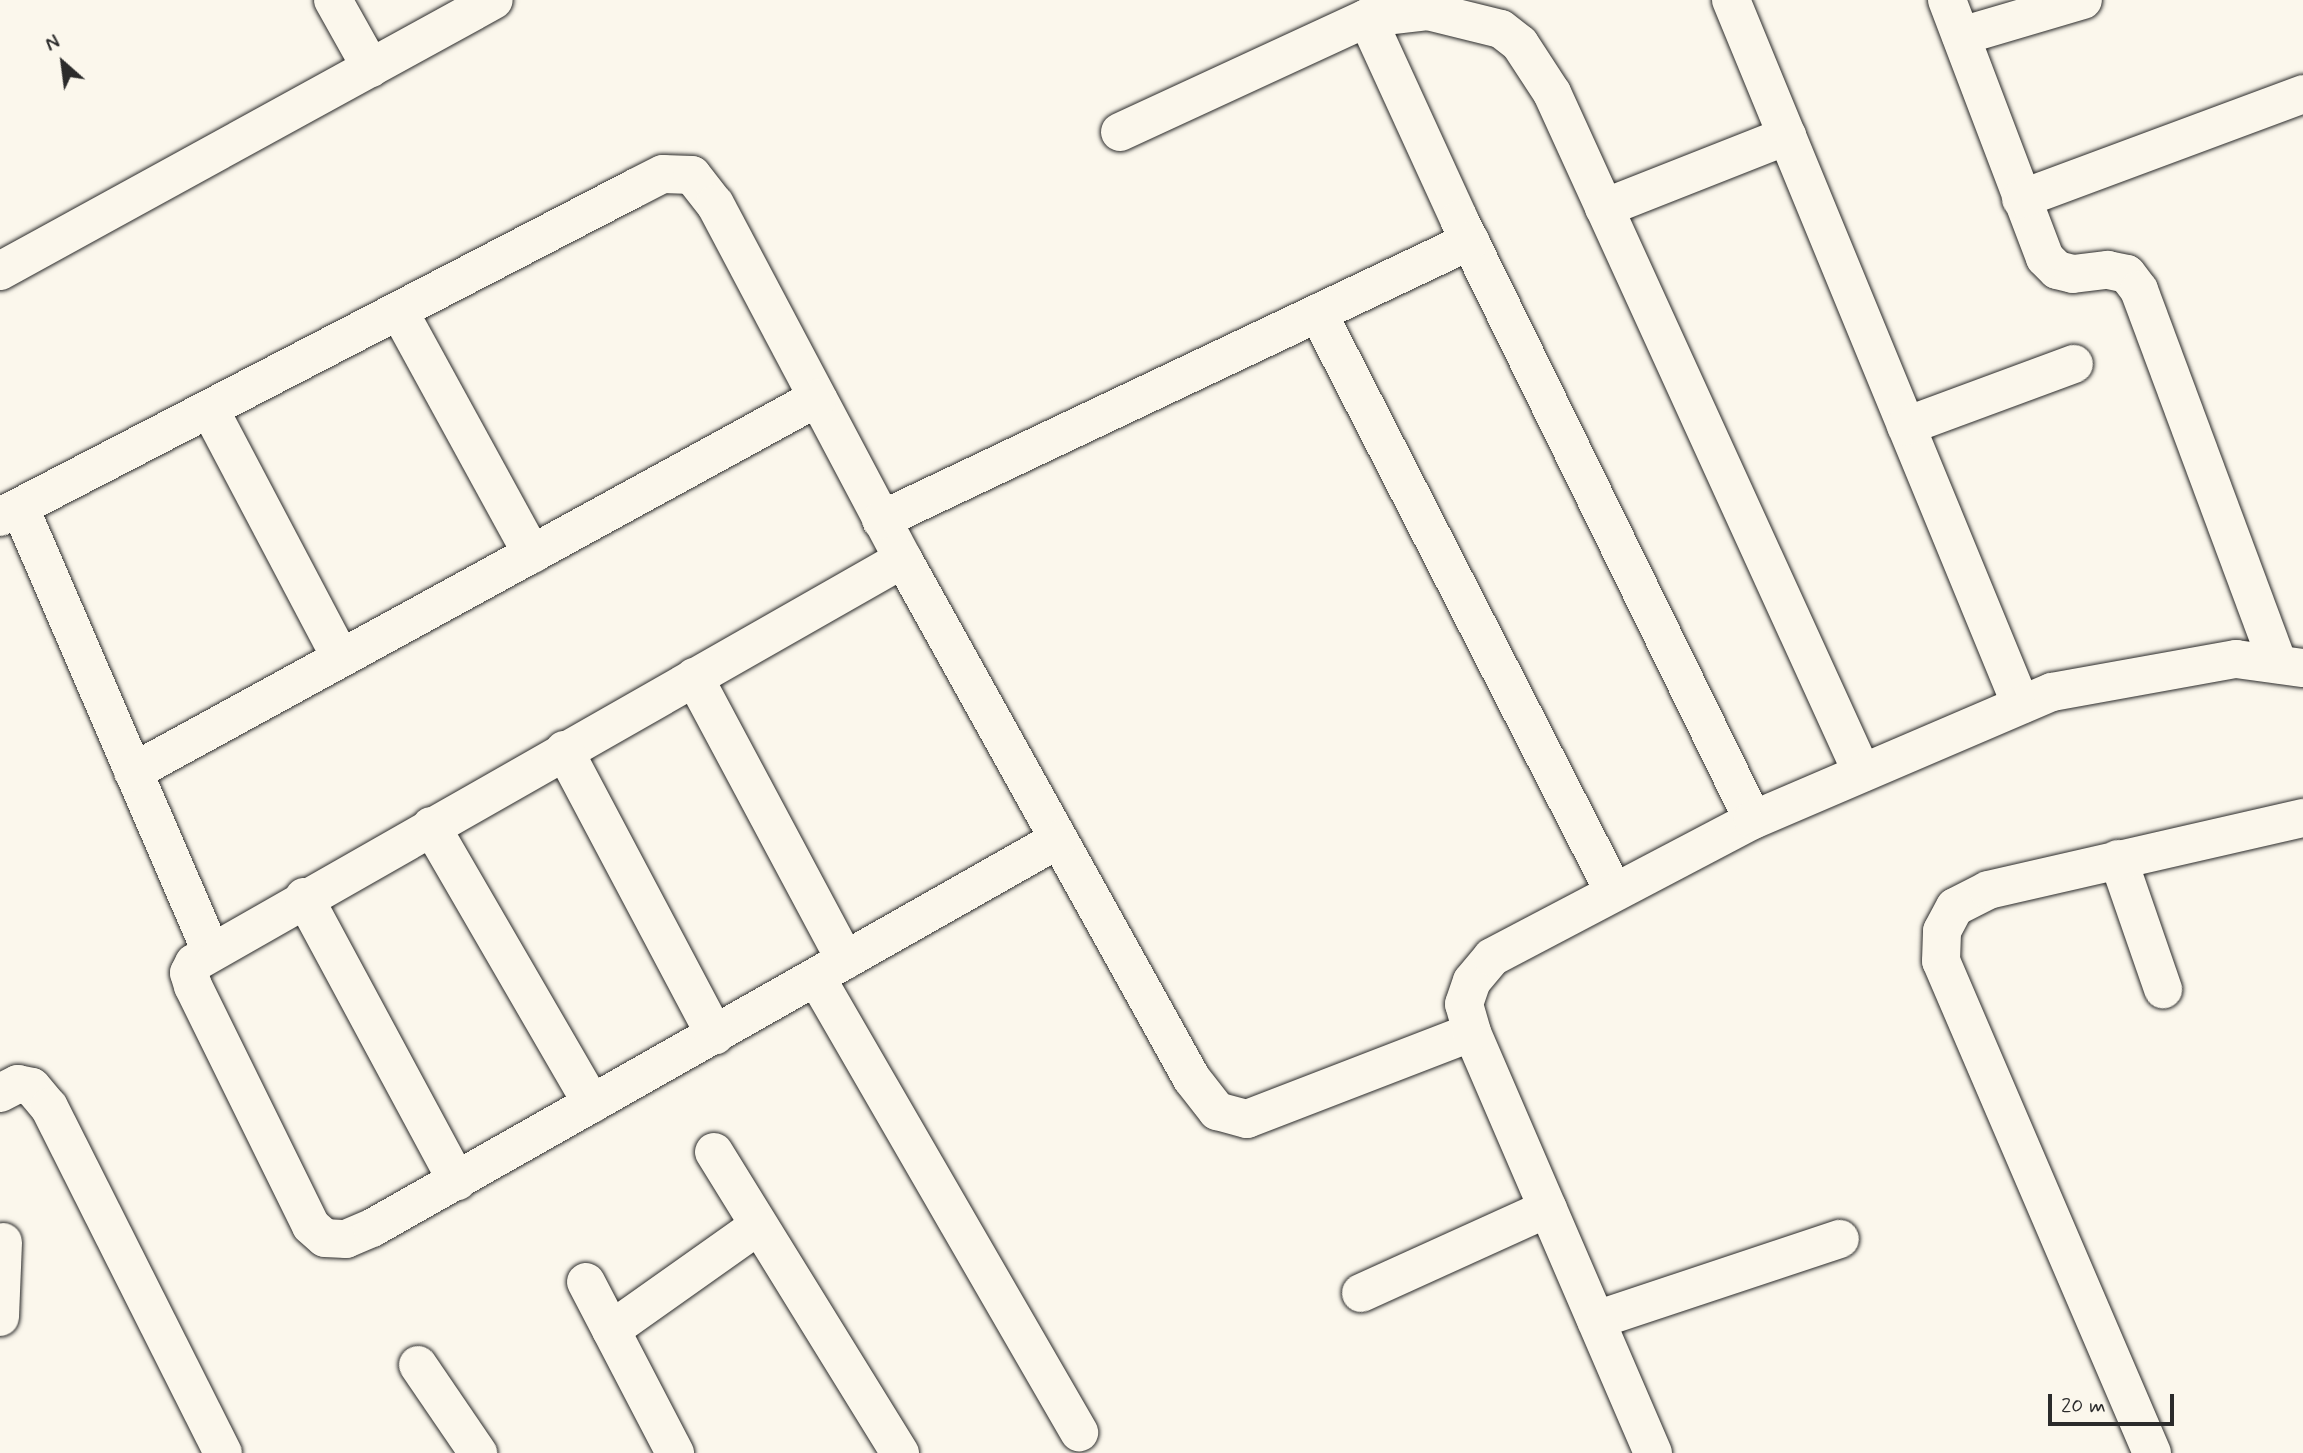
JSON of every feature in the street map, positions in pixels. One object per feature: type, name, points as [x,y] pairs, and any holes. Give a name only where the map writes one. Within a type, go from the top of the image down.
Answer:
[{"type":"street","points":[[333,0],[370,68]]},
{"type":"street","points":[[0,271],[494,0]]},
{"type":"street","points":[[1731,0],[2021,705]]},
{"type":"street","points":[[1653,1453],[1472,1032],[1464,1004],[1472,981],[1492,957],[1753,820],[2052,692],[2236,659],[2291,666],[2139,290],[2127,274],[2057,270],[2045,258],[1947,0]]},
{"type":"street","points":[[1961,36],[2083,0]]},
{"type":"street","points":[[1120,132],[1367,18],[1428,11],[1501,29],[1520,44],[1552,93],[1862,774]]},
{"type":"street","points":[[1367,18],[1470,241],[1753,820]]},
{"type":"street","points":[[2021,199],[2303,94]]},
{"type":"street","points":[[1604,208],[1787,136]]},
{"type":"street","points":[[210,950],[133,772],[10,512],[400,313],[654,179],[692,175],[715,204],[881,520],[1192,1079],[1217,1111],[1247,1119],[1472,1032]]},
{"type":"street","points":[[881,520],[1470,241]]},
{"type":"street","points":[[400,313],[532,554]]},
{"type":"street","points":[[1318,313],[1614,892]]},
{"type":"street","points":[[1906,426],[2074,364]]},
{"type":"street","points":[[133,772],[817,398]]},
{"type":"street","points":[[210,410],[341,658]]},
{"type":"street","points":[[903,559],[210,950],[194,963],[189,973],[192,986],[311,1226],[325,1238],[346,1239],[457,1181],[1059,839]]},
{"type":"street","points":[[694,677],[831,969],[1079,1432]]},
{"type":"street","points":[[564,750],[715,1035]]},
{"type":"street","points":[[2152,1453],[1941,961],[1942,931],[1955,907],[1988,890],[2303,818]]},
{"type":"street","points":[[431,825],[592,1104]]},
{"type":"street","points":[[2118,859],[2163,989]]},
{"type":"street","points":[[304,897],[457,1181]]},
{"type":"street","points":[[0,1093],[18,1084],[32,1087],[50,1107],[223,1453]]},
{"type":"street","points":[[714,1152],[900,1453]]},
{"type":"street","points":[[1362,1293],[1548,1208]]},
{"type":"street","points":[[611,1331],[758,1226]]},
{"type":"street","points":[[1596,1320],[1840,1239]]},
{"type":"street","points":[[0,1317],[3,1242]]},
{"type":"street","points":[[586,1282],[675,1453]]},
{"type":"street","points":[[418,1365],[478,1453]]}]
